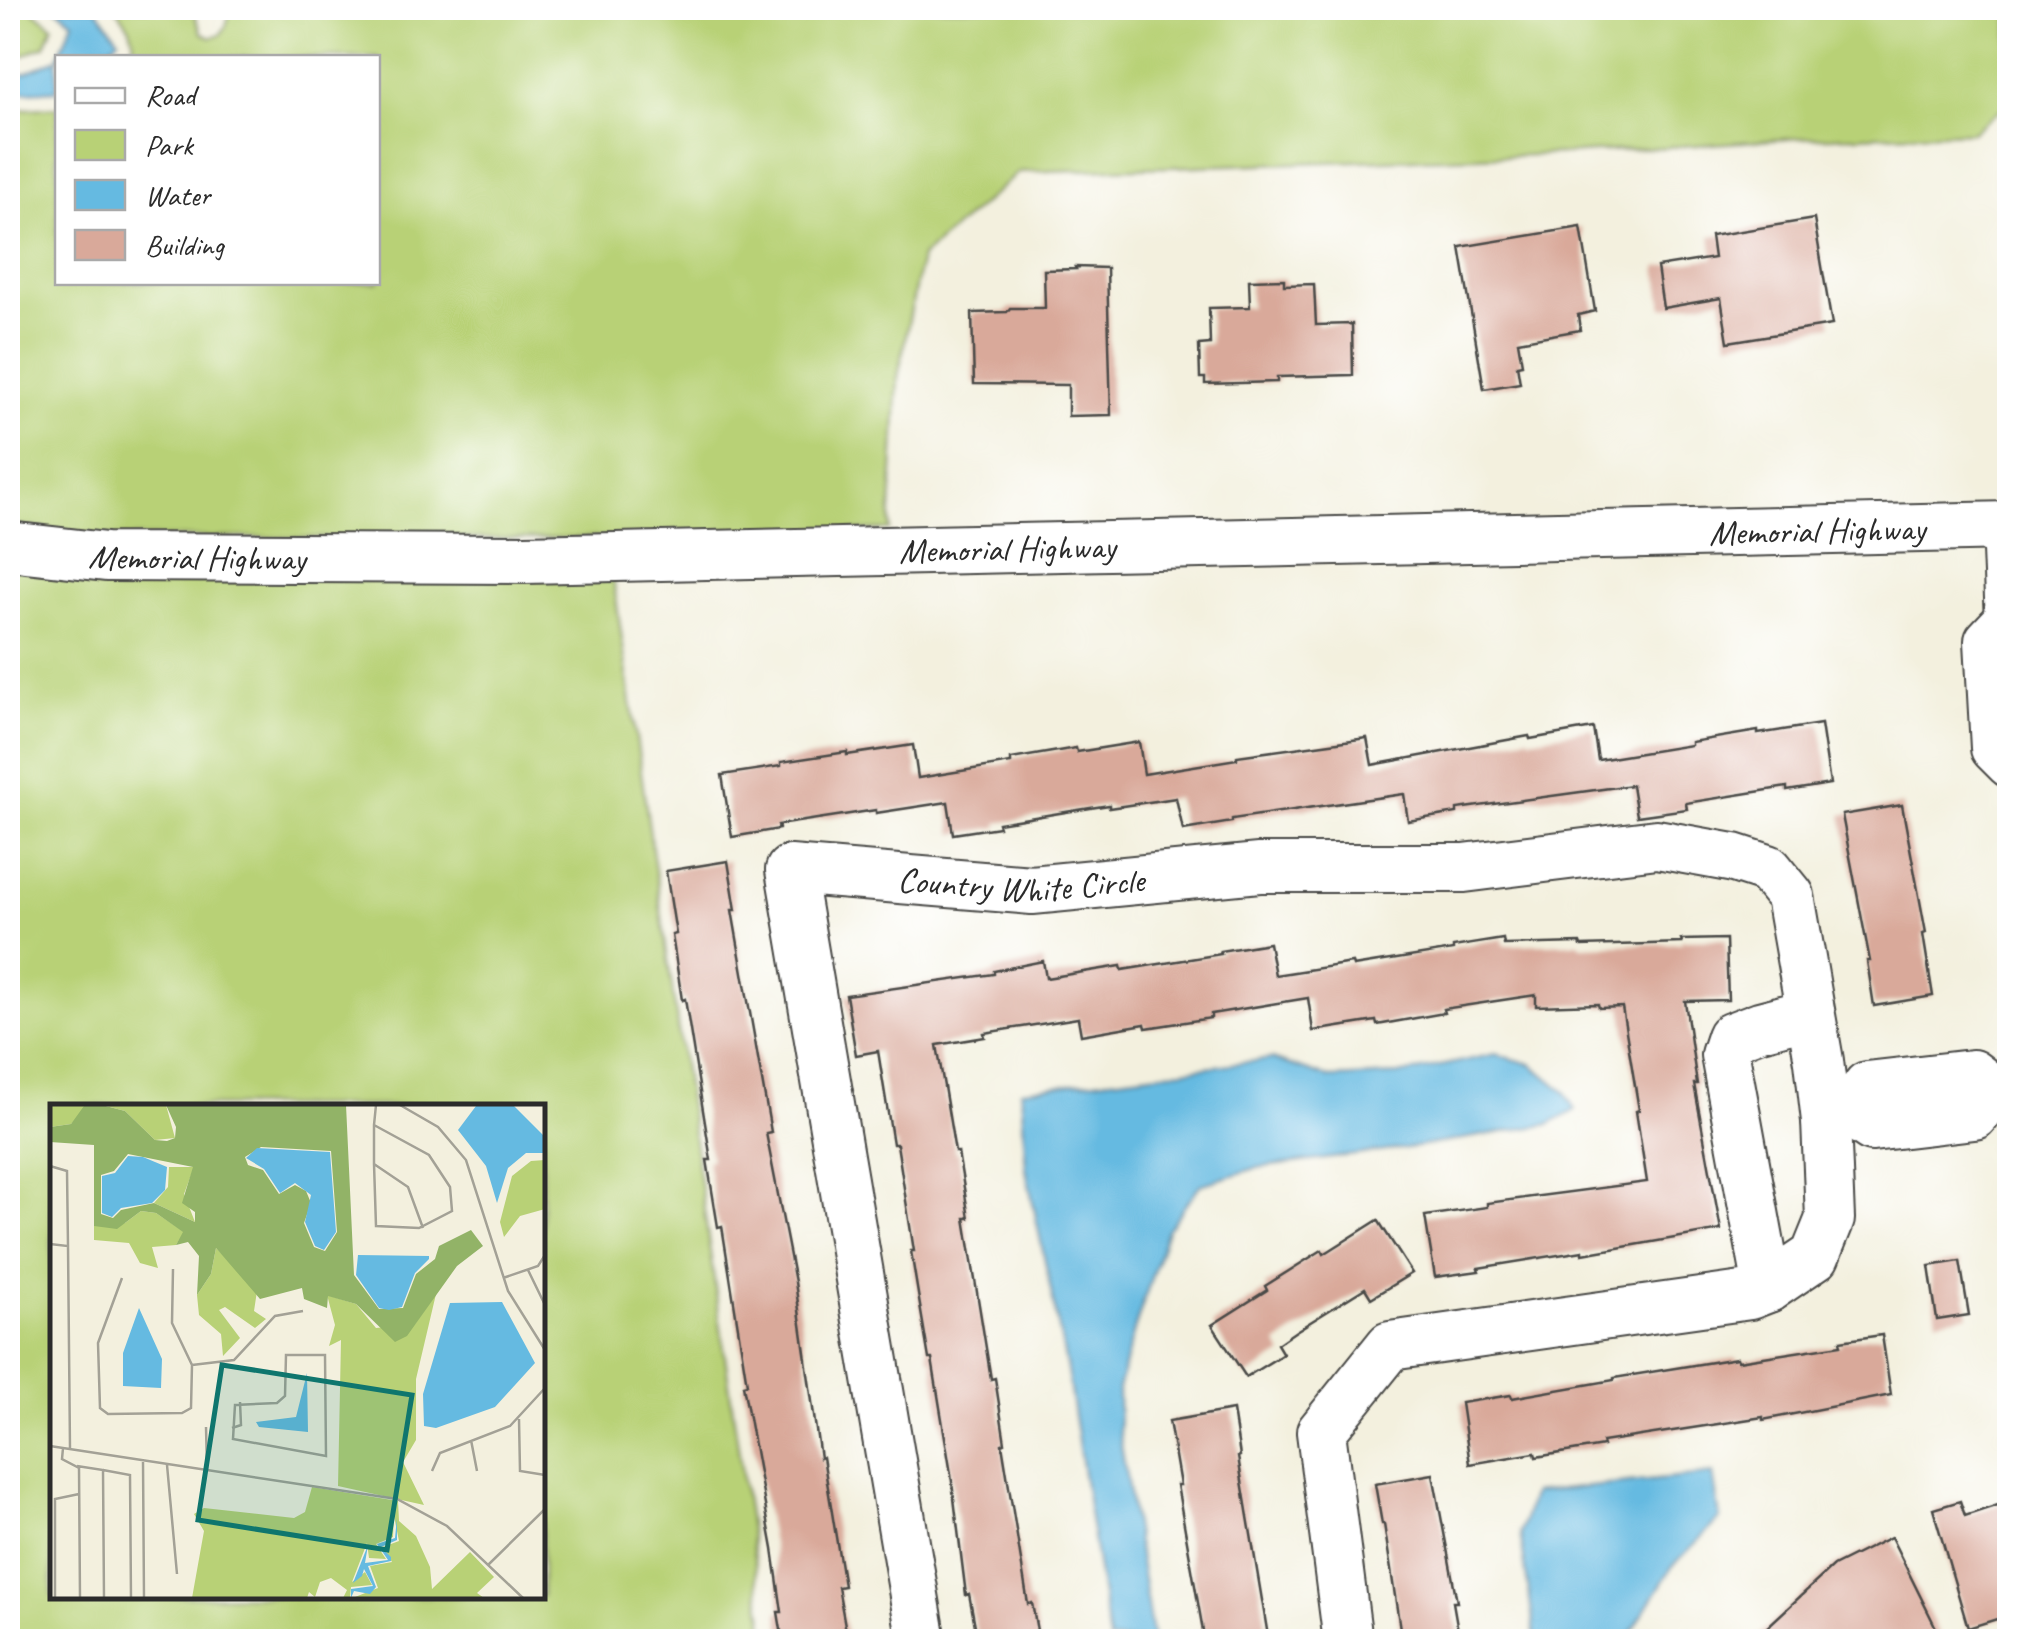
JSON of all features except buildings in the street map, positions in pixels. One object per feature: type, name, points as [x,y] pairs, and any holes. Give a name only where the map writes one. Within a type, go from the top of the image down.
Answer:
[{"type":"street","name":"Memorial Highway","points":[[8,546],[106,557],[506,559],[2008,526]]},
{"type":"street","points":[[2008,526],[2009,622],[1989,641],[1995,748],[2010,763]]},
{"type":"street","name":"Country White Circle","points":[[922,1642],[790,870],[1032,890],[1259,868],[1464,868],[1658,844],[1734,858],[1768,869],[1790,896],[1819,1061],[1839,1117],[1830,1220],[1816,1256],[1768,1288],[1750,1294],[1390,1346],[1322,1432],[1348,1642]]},
{"type":"street","points":[[1768,1288],[1725,1055],[1731,1037],[1810,1013]]},
{"type":"street","points":[[1839,1117],[1872,1127],[1974,1115],[2005,1080]]},
{"type":"green space","points":[[8,8],[29,8],[53,26],[45,46],[8,62]]},
{"type":"green space","points":[[116,8],[192,8],[202,33],[212,37],[221,34],[231,8],[2005,8],[2009,12],[2009,103],[1972,132],[1801,138],[1566,154],[1019,172],[921,257],[898,377],[890,530],[539,539],[106,537],[8,525],[8,110],[55,107],[55,285],[380,285],[380,55],[125,55],[134,43],[130,28]]},
{"type":"green space","points":[[8,566],[613,577],[766,1641],[8,1641]]},
{"type":"water","points":[[56,8],[96,8],[119,39],[102,55],[59,55],[73,21]]},
{"type":"water","points":[[55,60],[55,90],[8,93],[8,80]]},
{"type":"water","points":[[1495,1054],[1531,1064],[1565,1092],[1575,1110],[1550,1124],[1256,1168],[1200,1185],[1167,1230],[1118,1389],[1119,1432],[1153,1641],[1109,1641],[1066,1364],[1026,1169],[1021,1090],[1272,1059],[1330,1078],[1399,1075]]},
{"type":"water","points":[[1713,1474],[1720,1518],[1672,1567],[1626,1641],[1536,1641],[1520,1532],[1533,1493]]}]
